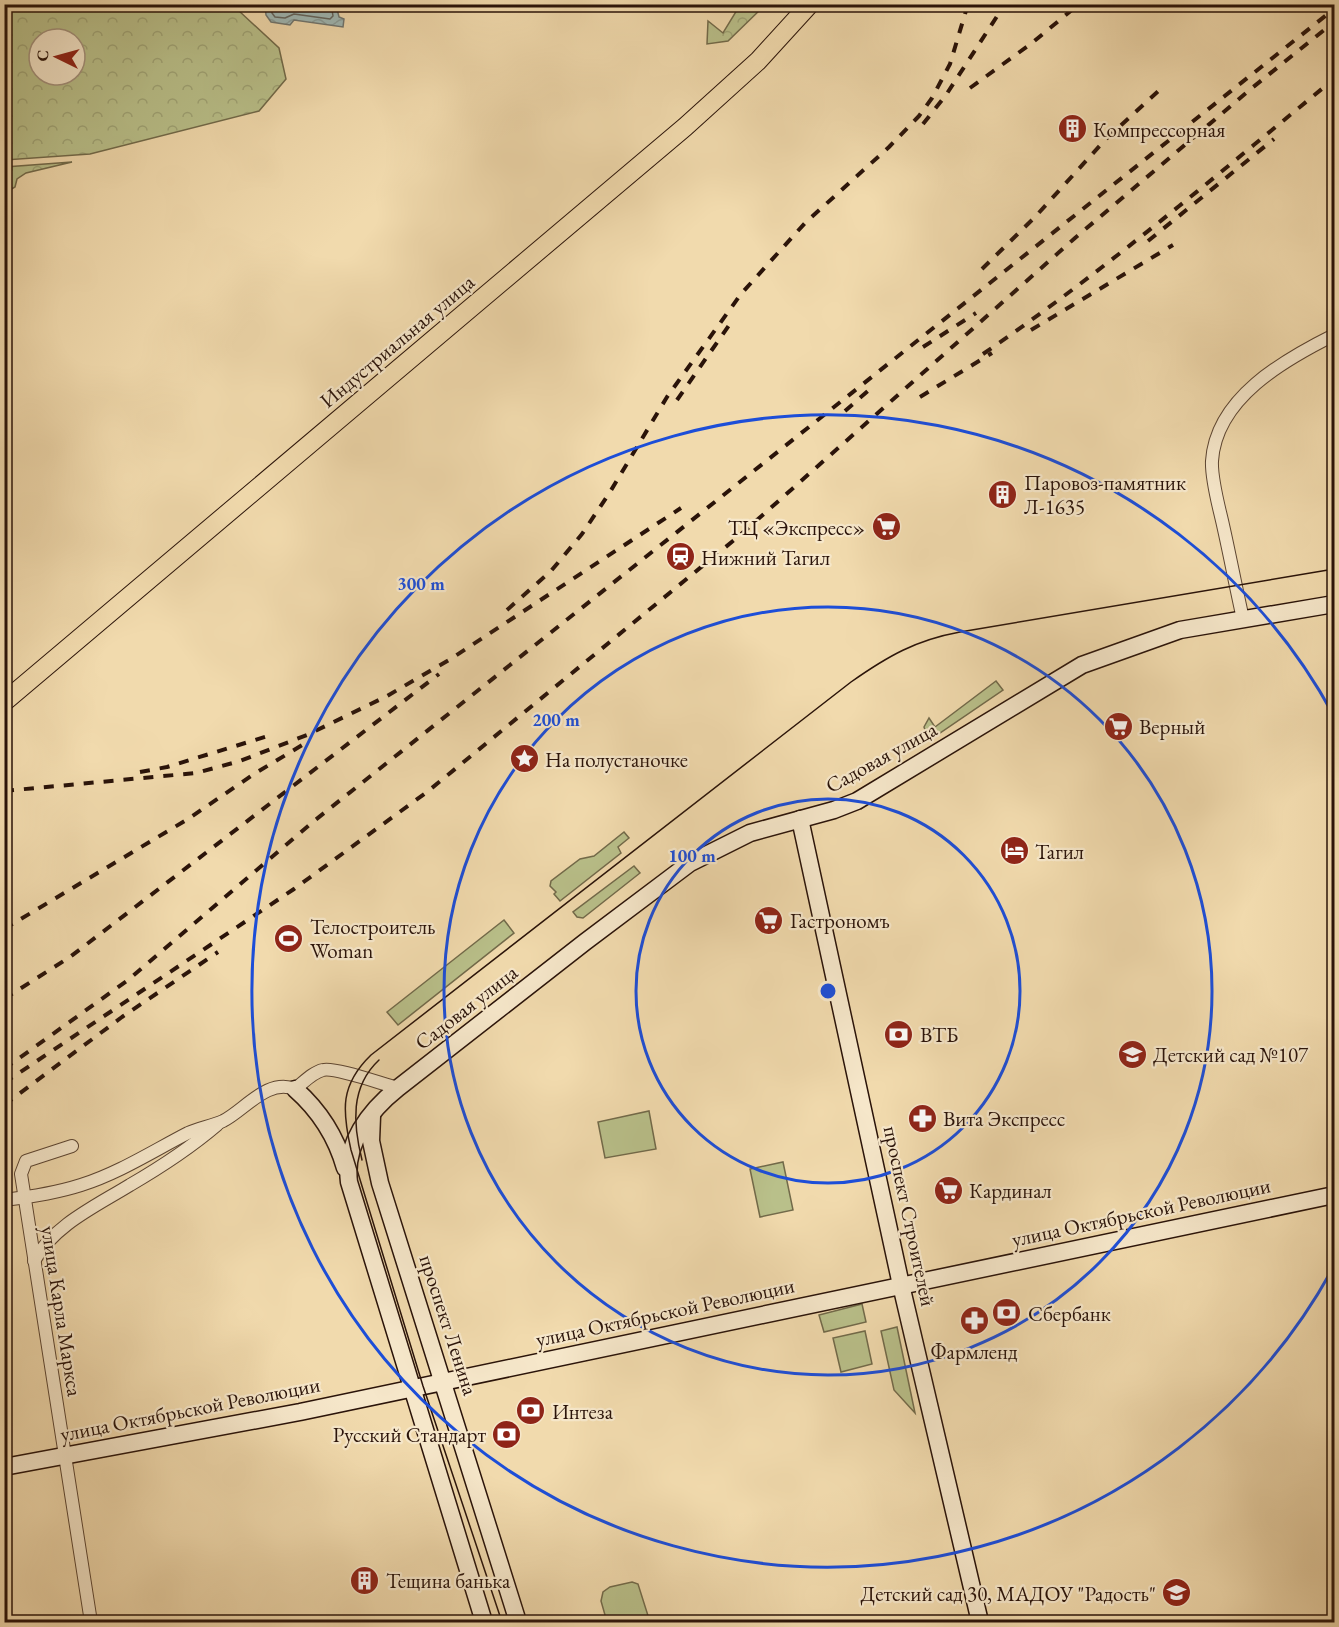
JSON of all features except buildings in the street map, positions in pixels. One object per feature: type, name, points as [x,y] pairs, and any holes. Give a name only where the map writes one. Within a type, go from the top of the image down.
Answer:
[{"type":"main road","name":"Индустриальная улица","points":[[4,702],[685,127],[780,40],[810,4]]},
{"type":"main road","name":"Садовая улица","points":[[372,1112],[398,1088],[690,863],[750,833],[834,810],[857,801],[1082,665],[1180,630],[1335,604]]},
{"type":"main road","name":"проспект Строителей","points":[[800,819],[901,1285],[980,1623]]},
{"type":"main road","points":[[295,1089],[309,1101],[334,1137],[414,1388],[484,1623]]},
{"type":"main road","points":[[349,1182],[347,1169],[351,1150],[372,1112]]},
{"type":"main road","name":"проспект Ленина","points":[[372,1112],[371,1141],[376,1168],[518,1623]]},
{"type":"main road","name":"улица Октябрьской Революции","points":[[4,1467],[300,1412],[1335,1195]]},
{"type":"street","points":[[1243,620],[1211,463],[1218,431],[1223,420],[1257,382],[1300,352],[1335,335]]},
{"type":"street","points":[[34,1261],[45,1243],[66,1225],[189,1149],[251,1100],[273,1089],[289,1087],[295,1089],[316,1072],[326,1069],[345,1072],[398,1088]]},
{"type":"street","points":[[4,1200],[51,1193],[82,1185],[113,1172],[191,1132],[223,1121]]},
{"type":"street","name":"улица Карла Маркса","points":[[72,1146],[26,1161],[21,1174],[91,1623]]},
{"type":"green space","points":[[5,4],[229,5],[238,10],[279,48],[286,79],[259,111],[90,154],[5,160]]},
{"type":"green space","points":[[740,5],[765,5],[728,41],[707,44],[708,21],[723,33]]},
{"type":"green space","points":[[72,162],[26,173],[17,179],[15,187],[5,193],[5,167]]},
{"type":"green space","points":[[996,681],[1003,690],[937,735],[932,737],[927,735],[924,727],[929,718],[935,727]]},
{"type":"green space","points":[[624,832],[629,838],[618,847],[621,853],[560,901],[550,886],[551,881],[580,859],[594,856]]},
{"type":"green space","points":[[634,866],[640,873],[583,918],[577,917],[573,912]]},
{"type":"green space","points":[[504,920],[514,933],[398,1025],[387,1012]]},
{"type":"green space","points":[[649,1111],[656,1149],[605,1158],[598,1122]]},
{"type":"green space","points":[[783,1162],[793,1210],[760,1217],[750,1169]]},
{"type":"green space","points":[[862,1304],[866,1322],[824,1332],[819,1315]]},
{"type":"green space","points":[[897,1327],[915,1413],[894,1390],[881,1331]]},
{"type":"green space","points":[[865,1331],[872,1364],[841,1372],[833,1338]]},
{"type":"green space","points":[[632,1582],[638,1584],[650,1622],[607,1622],[601,1601],[603,1592],[610,1587]]},
{"type":"water","points":[[265,5],[336,5],[339,17],[344,19],[343,27],[294,20],[290,25],[271,22],[266,15]]},
{"type":"tram line","points":[[502,1622],[423,1386],[351,1150],[346,1122],[346,1099],[349,1088],[361,1066],[371,1055],[851,682],[903,650],[944,635],[1334,569]]},
{"type":"tram line","points":[[362,1160],[357,1133],[356,1107],[363,1082],[379,1060]]},
{"type":"railway","points":[[507,610],[551,571],[582,534],[667,397],[741,294],[805,223],[889,147],[919,116],[932,98],[950,64],[968,4]]},
{"type":"railway","points":[[923,124],[946,95],[1005,4]]},
{"type":"railway","points":[[970,88],[1032,43],[1079,4]]},
{"type":"railway","points":[[4,1069],[128,980],[314,821],[1334,9]]},
{"type":"railway","points":[[4,1083],[294,889],[427,792],[739,536],[1075,238],[1252,88],[1334,22]]},
{"type":"railway","points":[[983,354],[1118,255],[1334,79]]},
{"type":"railway","points":[[982,269],[1035,217],[1105,140],[1165,85]]},
{"type":"railway","points":[[1148,241],[1274,139]]},
{"type":"railway","points":[[1031,330],[1173,245]]},
{"type":"railway","points":[[923,347],[976,313]]},
{"type":"railway","points":[[677,400],[732,321]]},
{"type":"railway","points":[[920,397],[992,353]]},
{"type":"railway","points":[[845,411],[869,390]]},
{"type":"railway","points":[[4,791],[196,773],[240,761],[307,735],[387,696],[449,660],[681,508]]},
{"type":"railway","points":[[4,999],[70,957],[439,674]]},
{"type":"railway","points":[[140,772],[167,767],[268,736]]},
{"type":"railway","points":[[4,929],[188,819],[254,774],[309,741]]},
{"type":"railway","points":[[4,1105],[122,1017],[218,952]]},
{"type":"place","name":"Компрессорная","points":[[1072,129]]},
{"type":"place","name":"Паровоз-памятник Л-1635","points":[[1003,494]]},
{"type":"place","name":"ТЦ «Экспресс»","points":[[886,527]]},
{"type":"place","name":"Нижний Тагил","points":[[680,557]]},
{"type":"place","name":"Верный","points":[[1118,726]]},
{"type":"place","name":"На полустаночке","points":[[524,759]]},
{"type":"place","name":"Тагил","points":[[1014,851]]},
{"type":"place","name":"Гастрономъ","points":[[769,920]]},
{"type":"place","name":"Телостроитель Woman","points":[[289,938]]},
{"type":"place","name":"ВТБ","points":[[899,1034]]},
{"type":"place","name":"Детский сад №107","points":[[1132,1054]]},
{"type":"place","name":"Вита Экспресс","points":[[922,1118]]},
{"type":"place","name":"Кардинал","points":[[948,1190]]},
{"type":"place","name":"Сбербанк","points":[[1007,1313]]},
{"type":"place","name":"Фармленд","points":[[974,1320]]},
{"type":"place","name":"Интеза","points":[[531,1411]]},
{"type":"place","name":"Русский Стандарт","points":[[507,1434]]},
{"type":"place","name":"Тещина банька","points":[[365,1580]]},
{"type":"place","name":"Детский сад 30, МАДОУ \"Радость\"","points":[[1177,1593]]}]
